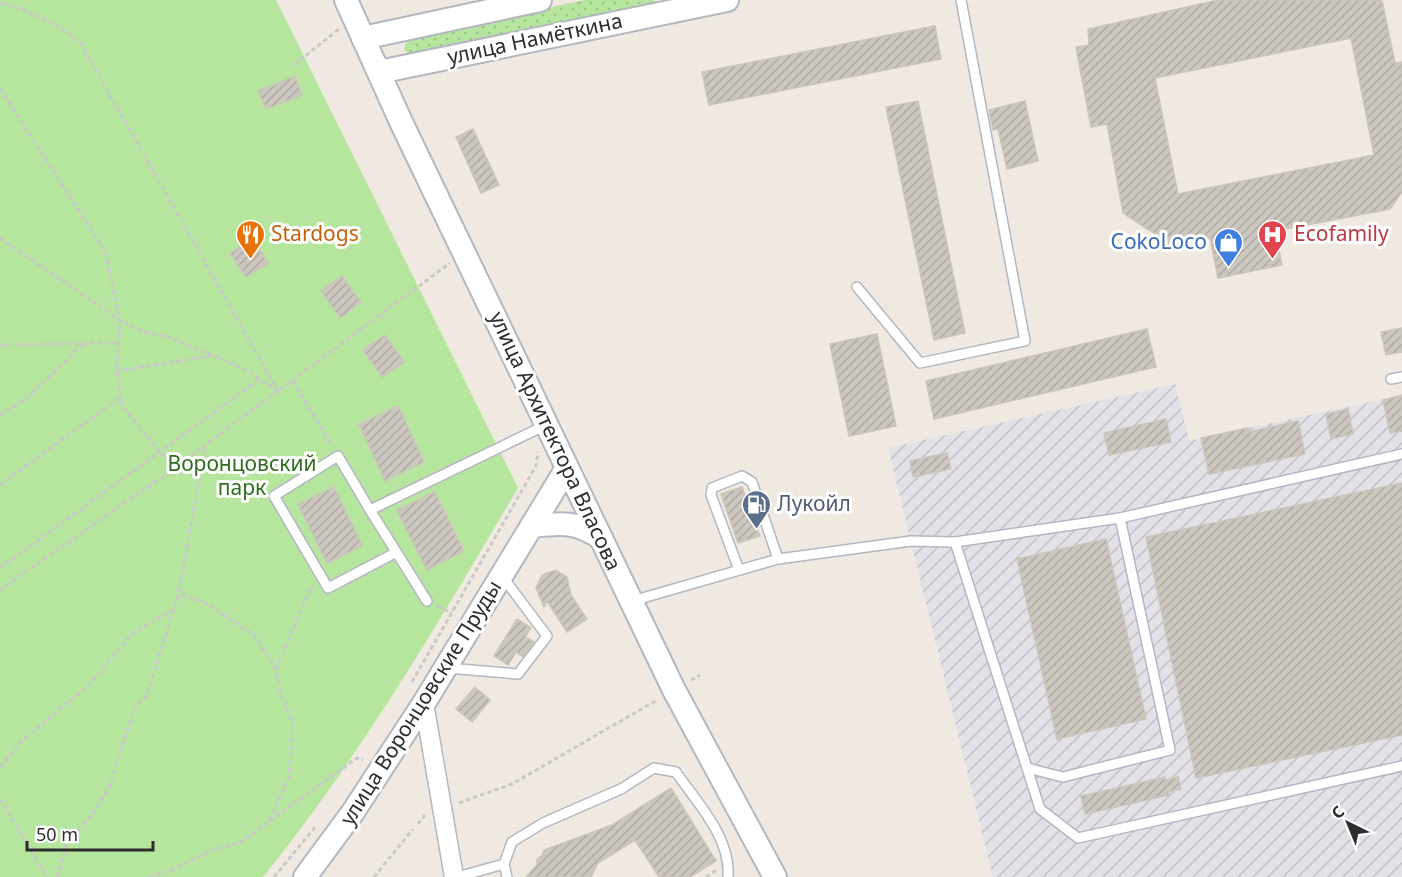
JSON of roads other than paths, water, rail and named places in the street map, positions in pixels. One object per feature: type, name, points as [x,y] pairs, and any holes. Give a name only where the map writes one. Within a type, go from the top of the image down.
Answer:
[{"type":"street","name":"улица Архитектора Власова","points":[[346,0],[540,428],[567,468],[674,690],[775,877]]},
{"type":"street","name":"улица Намёткина","points":[[363,38],[540,0]]},
{"type":"street","name":"улица Намёткина","points":[[379,72],[682,4],[727,0]]},
{"type":"street","name":"улица Воронцовские Пруды","points":[[305,877],[353,812],[415,697],[445,668],[567,468]]},
{"type":"street","points":[[532,526],[566,523],[583,526],[601,538]]},
{"type":"street","points":[[415,697],[456,877]]},
{"type":"lane","points":[[857,287],[920,363],[1025,341],[961,0]]},
{"type":"lane","points":[[1391,379],[1402,377]]},
{"type":"lane","points":[[370,510],[540,428]]},
{"type":"lane","points":[[632,601],[778,559],[911,541],[955,542],[1120,518],[1402,454]]},
{"type":"lane","points":[[395,553],[328,588],[274,496],[338,456],[395,553],[427,601]]},
{"type":"lane","points":[[739,570],[711,495],[712,488],[718,484],[742,476],[752,482],[778,559]]},
{"type":"lane","points":[[1027,768],[1063,777],[1170,750],[1120,518]]},
{"type":"lane","points":[[955,542],[1041,809],[1078,838],[1402,766]]},
{"type":"lane","points":[[445,668],[518,674],[546,636],[502,575]]},
{"type":"lane","points":[[507,877],[504,864],[512,842],[543,823],[621,789],[654,768],[676,772],[716,830],[722,840],[729,863],[728,877]]},
{"type":"lane","points":[[456,877],[504,864]]},
{"type":"place","name":"Stardogs","points":[[250,260]]},
{"type":"place","name":"Ecofamily","points":[[1273,260]]},
{"type":"place","name":"CokoLoco","points":[[1228,268]]},
{"type":"place","name":"Лукойл","points":[[756,530]]},
{"type":"park label","name":"Воронцовский парк","points":[[242,476]]}]
